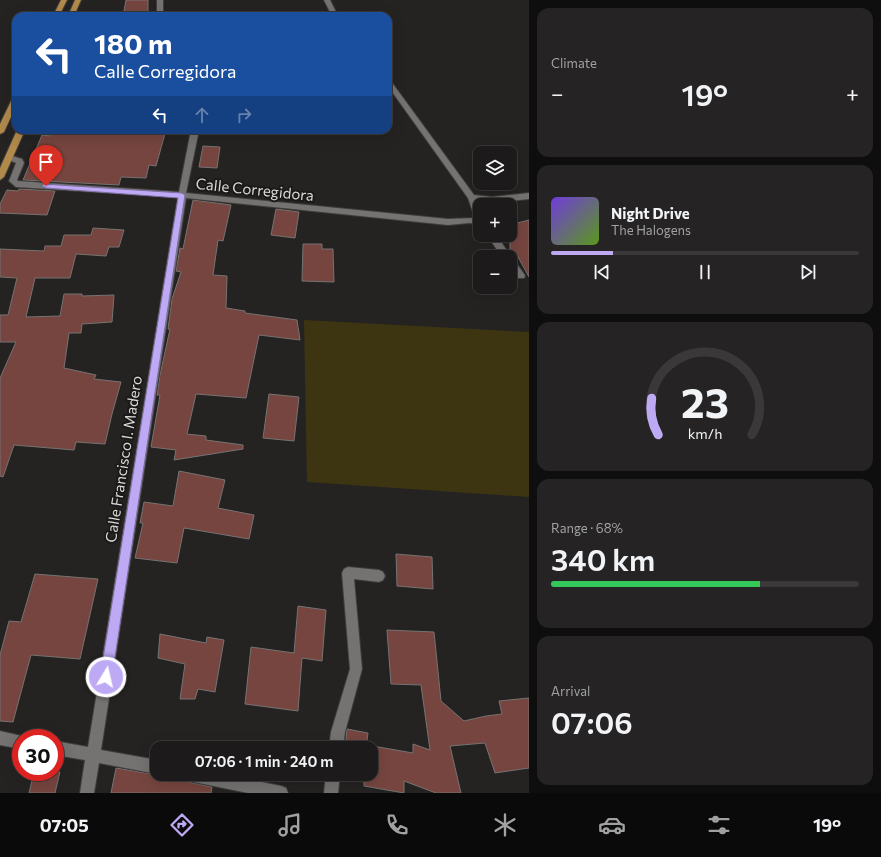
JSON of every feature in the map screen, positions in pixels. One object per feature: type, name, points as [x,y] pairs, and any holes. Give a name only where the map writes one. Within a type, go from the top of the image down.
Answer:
[{"type":"main road","points":[[58,12],[64,0]]},
{"type":"main road","points":[[73,12],[78,0]]},
{"type":"main road","points":[[0,132],[12,107]]},
{"type":"main road","points":[[6,120],[12,121]]},
{"type":"main road","points":[[0,177],[19,134]]},
{"type":"street","points":[[160,0],[160,12]]},
{"type":"street","points":[[327,0],[333,12]]},
{"type":"street","name":"Calle Corregidora","points":[[392,87],[472,198]]},
{"type":"street","name":"Calle Francisco I. Madero","points":[[87,793],[182,195],[194,134]]},
{"type":"street","name":"Calle Corregidora","points":[[8,158],[20,162],[13,181],[16,184],[182,195],[448,222],[473,220]]},
{"type":"street","points":[[472,198],[492,200],[529,196]]},
{"type":"street","points":[[517,271],[521,276]]},
{"type":"street","points":[[337,741],[338,732],[356,669],[348,573],[379,576]]},
{"type":"street","points":[[0,738],[12,740]]},
{"type":"street","points":[[64,749],[150,766]]},
{"type":"street","points":[[223,781],[281,793]]},
{"type":"street","points":[[332,793],[333,781]]},
{"type":"shaded area","points":[[304,320],[529,332],[529,497],[307,482]]},
{"type":"building","points":[[126,0],[148,0],[148,12],[124,12]]},
{"type":"building","points":[[51,134],[165,134],[156,166],[149,165],[146,178],[121,177],[119,185],[23,180],[42,135],[50,136]]},
{"type":"building","points":[[203,146],[220,147],[217,168],[199,167]]},
{"type":"building","points":[[19,189],[55,191],[47,215],[0,213],[0,204],[7,190],[18,191]]},
{"type":"building","points":[[193,200],[231,205],[223,241],[218,240],[213,275],[227,276],[226,308],[245,311],[245,313],[297,320],[300,340],[259,335],[246,398],[196,394],[187,434],[206,436],[206,440],[243,445],[243,449],[174,460],[176,450],[151,447],[160,395],[157,395],[160,375],[170,329],[168,329],[172,299],[181,272],[176,271],[180,248],[183,249]]},
{"type":"building","points":[[276,209],[299,212],[295,238],[271,235]]},
{"type":"building","points":[[529,220],[529,277],[517,255],[517,250],[510,250],[510,242],[517,242],[517,223]]},
{"type":"building","points":[[93,228],[124,230],[119,247],[109,247],[106,256],[76,254],[70,278],[35,278],[26,317],[60,316],[64,294],[82,294],[82,296],[114,295],[112,322],[82,324],[81,333],[69,333],[64,368],[96,375],[94,379],[121,382],[105,444],[76,442],[74,450],[14,445],[3,477],[0,476],[0,378],[16,342],[0,342],[0,315],[8,315],[17,278],[0,277],[0,249],[44,251],[45,246],[61,246],[64,235],[91,235]]},
{"type":"building","points":[[303,244],[322,244],[322,249],[333,249],[334,282],[302,281]]},
{"type":"building","points":[[269,394],[299,397],[294,441],[263,438]]},
{"type":"building","points":[[179,471],[225,480],[218,508],[254,515],[249,539],[184,528],[177,563],[135,558],[143,523],[140,523],[144,502],[173,506]]},
{"type":"building","points":[[396,554],[432,557],[433,589],[397,586]]},
{"type":"building","points":[[35,574],[98,579],[80,659],[31,655],[13,722],[0,721],[0,655],[9,621],[21,622]]},
{"type":"building","points":[[298,606],[326,610],[322,661],[302,658],[298,711],[245,704],[251,647],[294,653]]},
{"type":"building","points":[[387,630],[434,632],[441,701],[464,721],[502,714],[499,701],[529,698],[529,768],[495,773],[485,743],[450,746],[461,793],[436,793],[404,781],[404,793],[364,786],[364,781],[378,781],[378,747],[413,753],[413,744],[430,750],[421,685],[391,684]]},
{"type":"building","points":[[160,634],[206,643],[207,637],[224,640],[215,692],[198,689],[195,699],[180,699],[185,664],[158,658]]},
{"type":"building","points":[[347,729],[368,733],[367,741],[346,741]]},
{"type":"building","points":[[116,768],[150,774],[150,781],[187,781],[212,787],[211,793],[111,793]]},
{"type":"building","points":[[32,781],[58,781],[55,793],[29,793]]},
{"type":"route","points":[[46,186],[182,195],[106,677]]}]
